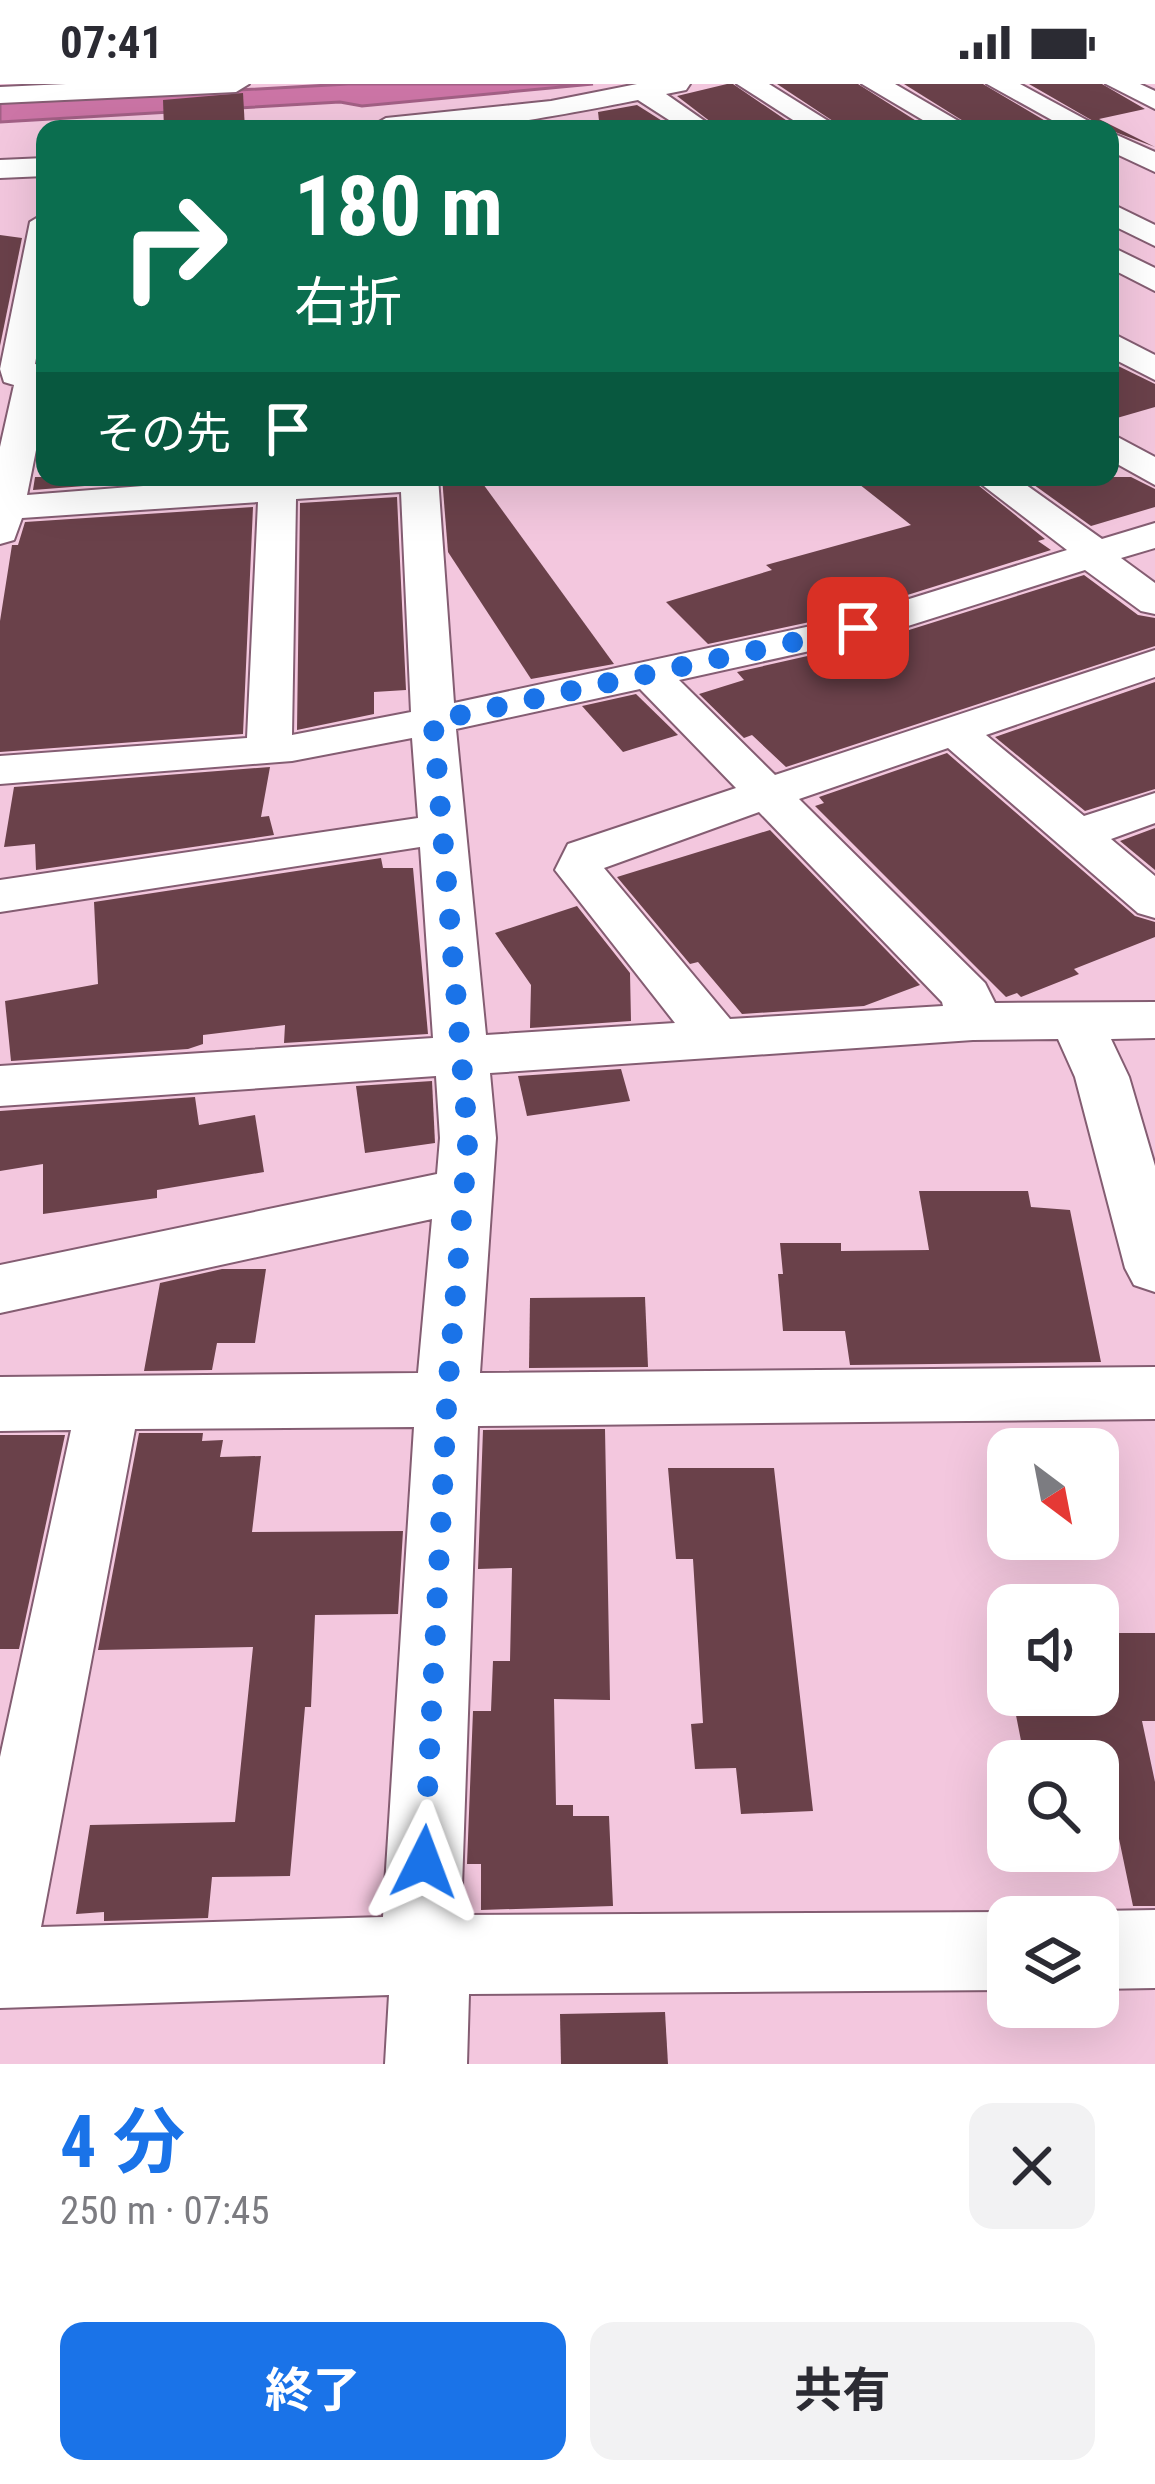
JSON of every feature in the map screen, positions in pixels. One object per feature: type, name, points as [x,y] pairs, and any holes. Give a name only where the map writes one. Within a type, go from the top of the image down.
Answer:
[{"type":"street","points":[[0,95],[236,84]]},
{"type":"street","points":[[386,120],[550,110],[677,84]]},
{"type":"street","points":[[750,84],[811,120]]},
{"type":"street","points":[[875,84],[941,120]]},
{"type":"street","points":[[1000,84],[1071,120]]},
{"type":"street","points":[[1119,84],[1155,101]]},
{"type":"street","points":[[646,93],[688,120]]},
{"type":"street","points":[[550,110],[565,120]]},
{"type":"street","points":[[1119,145],[1155,163]]},
{"type":"street","points":[[0,169],[36,167]]},
{"type":"street","points":[[1119,216],[1155,210]]},
{"type":"street","points":[[1119,219],[1155,237]]},
{"type":"street","points":[[0,264],[36,231]]},
{"type":"street","points":[[36,240],[25,300],[24,375],[2,516],[253,486]]},
{"type":"street","points":[[1119,260],[1155,281]]},
{"type":"street","points":[[1119,348],[1155,370]]},
{"type":"street","points":[[1119,450],[1155,474]]},
{"type":"street","points":[[269,749],[278,486]]},
{"type":"street","points":[[420,486],[447,718],[442,829],[484,1052],[460,1191],[447,1398],[425,1956],[426,2064]]},
{"type":"street","points":[[1004,486],[1155,602]]},
{"type":"street","points":[[0,770],[269,749],[447,718],[858,628],[1155,535]]},
{"type":"street","points":[[715,1037],[579,870],[585,855],[1155,663]]},
{"type":"street","points":[[651,676],[967,996],[973,1022]]},
{"type":"street","points":[[955,731],[1155,902]]},
{"type":"street","points":[[1078,835],[1155,807]]},
{"type":"street","points":[[0,896],[442,829]]},
{"type":"street","points":[[1076,1020],[1102,1077],[1155,1268]]},
{"type":"street","points":[[0,1086],[973,1022],[1155,1020]]},
{"type":"street","points":[[0,1288],[460,1191]]},
{"type":"street","points":[[0,1404],[1155,1394]]},
{"type":"street","points":[[0,1937],[109,1402]]},
{"type":"street","points":[[1119,1950],[1155,1949]]},
{"type":"street","points":[[0,1968],[425,1956],[987,1951]]},
{"type":"shaded area","points":[[348,84],[593,84],[362,106],[340,102],[0,122],[0,103]]},
{"type":"building","points":[[733,84],[786,120],[708,120],[677,96]]},
{"type":"building","points":[[777,84],[858,84],[915,120],[831,120]]},
{"type":"building","points":[[904,84],[983,84],[1044,120],[962,120]]},
{"type":"building","points":[[1029,84],[1102,84],[1145,109],[1091,120]]},
{"type":"building","points":[[243,93],[244,120],[164,120],[163,100]]},
{"type":"building","points":[[637,105],[661,120],[599,120],[598,112]]},
{"type":"building","points":[[0,235],[22,238],[0,346]]},
{"type":"building","points":[[1119,366],[1155,384],[1155,407],[1119,417]]},
{"type":"building","points":[[35,477],[36,486],[85,486],[33,490]]},
{"type":"building","points":[[1119,477],[1131,477],[1155,489],[1155,507],[1091,526],[1035,486],[1119,486]]},
{"type":"building","points":[[443,486],[485,486],[614,664],[531,679],[448,552]]},
{"type":"building","points":[[861,486],[979,486],[1045,539],[1038,541],[1051,550],[847,614],[708,644],[666,602],[772,570],[766,565],[911,525]]},
{"type":"building","points":[[397,497],[406,690],[374,692],[374,714],[297,730],[300,503]]},
{"type":"building","points":[[253,507],[243,734],[0,752],[0,621],[12,545],[18,545],[25,522]]},
{"type":"building","points":[[1084,575],[1138,615],[1155,618],[1155,646],[786,767],[752,735],[744,738],[699,694],[744,680],[737,672],[874,641]]},
{"type":"building","points":[[1155,682],[1155,789],[1085,811],[995,737]]},
{"type":"building","points":[[636,694],[678,735],[623,752],[582,706]]},
{"type":"building","points":[[947,753],[1135,916],[1155,922],[1155,937],[1074,969],[1079,974],[1021,997],[1017,993],[1006,997],[815,806],[824,803],[819,797]]},
{"type":"building","points":[[270,767],[261,817],[269,816],[274,835],[36,870],[35,844],[4,847],[14,787]]},
{"type":"building","points":[[1155,828],[1155,870],[1120,841]]},
{"type":"building","points":[[770,830],[920,985],[864,1006],[742,1014],[698,962],[690,964],[617,877]]},
{"type":"building","points":[[381,858],[383,868],[413,868],[428,1034],[284,1043],[285,1025],[203,1035],[203,1044],[188,1049],[11,1061],[5,1001],[98,984],[94,902]]},
{"type":"building","points":[[577,906],[630,973],[631,1021],[530,1028],[531,985],[495,933]]},
{"type":"building","points":[[621,1069],[630,1101],[527,1116],[518,1076]]},
{"type":"building","points":[[432,1081],[435,1143],[365,1153],[356,1086]]},
{"type":"building","points":[[195,1097],[199,1125],[255,1115],[264,1172],[157,1190],[157,1198],[43,1214],[43,1164],[0,1171],[0,1111]]},
{"type":"building","points":[[919,1191],[1028,1191],[1031,1207],[1070,1210],[1101,1362],[850,1365],[845,1331],[783,1331],[780,1243],[841,1243],[841,1251],[929,1250]]},
{"type":"building","points":[[222,1269],[266,1269],[255,1343],[217,1343],[212,1370],[144,1371],[160,1283]]},
{"type":"building","points":[[645,1297],[648,1367],[529,1368],[530,1298]]},
{"type":"building","points":[[605,1429],[610,1700],[554,1699],[556,1805],[573,1805],[573,1816],[609,1816],[613,1906],[481,1910],[481,1864],[467,1864],[473,1711],[491,1711],[493,1661],[510,1661],[512,1568],[478,1569],[483,1430]]},
{"type":"building","points":[[139,1433],[203,1433],[202,1441],[223,1440],[220,1457],[261,1456],[252,1532],[403,1531],[398,1614],[315,1615],[311,1707],[305,1707],[290,1876],[212,1877],[208,1918],[104,1921],[104,1912],[76,1914],[90,1825],[235,1822],[253,1647],[98,1650]]},
{"type":"building","points":[[0,1435],[65,1435],[19,1649],[0,1649]]},
{"type":"building","points":[[668,1468],[774,1468],[813,1811],[741,1814],[736,1768],[695,1769],[691,1724],[703,1723],[693,1559],[676,1559]]},
{"type":"building","points":[[1119,1633],[1155,1633],[1155,1721],[1142,1721],[1155,1782],[1155,1906],[1133,1906],[1119,1839],[1119,1740],[1021,1740],[1016,1716],[1119,1716]]},
{"type":"building","points":[[665,2012],[668,2064],[561,2064],[560,2014]]},
{"type":"route","points":[[424,1862],[447,1398],[460,1191],[468,1138],[433,721],[858,628]]}]
